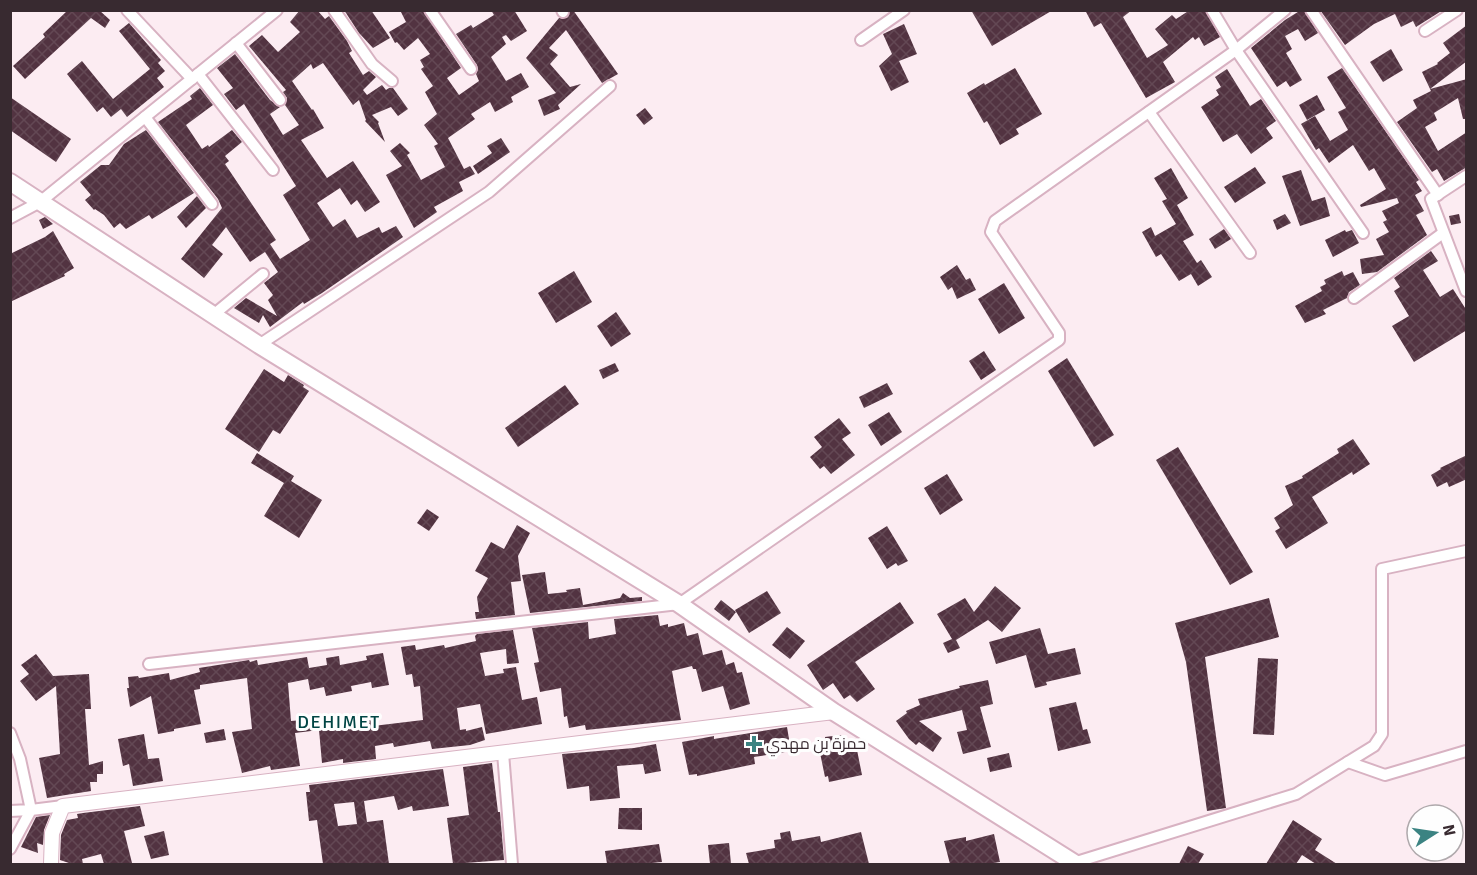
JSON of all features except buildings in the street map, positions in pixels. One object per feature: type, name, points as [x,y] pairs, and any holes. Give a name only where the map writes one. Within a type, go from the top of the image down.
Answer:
[{"type":"main road","points":[[10,182],[212,316],[679,604],[834,712],[1073,864]]},
{"type":"street","points":[[127,10],[195,77],[273,170]]},
{"type":"street","points":[[10,218],[40,202],[277,10]]},
{"type":"street","points":[[334,10],[372,64],[392,81]]},
{"type":"street","points":[[430,10],[471,69]]},
{"type":"street","points":[[861,40],[904,10]]},
{"type":"street","points":[[1212,10],[1236,50],[1363,233]]},
{"type":"street","points":[[149,664],[679,604],[1059,340],[1059,333],[992,232],[995,221],[1236,50],[1285,10]]},
{"type":"street","points":[[1311,10],[1438,195]]},
{"type":"street","points":[[1425,32],[1457,10]]},
{"type":"street","points":[[236,44],[280,100]]},
{"type":"street","points":[[259,345],[489,192],[610,86]]},
{"type":"street","points":[[1149,112],[1250,253]]},
{"type":"street","points":[[145,117],[212,204]]},
{"type":"street","points":[[1467,176],[1431,199],[1467,291]]},
{"type":"street","points":[[1354,298],[1443,233]]},
{"type":"street","points":[[212,316],[263,274]]},
{"type":"street","points":[[1073,864],[1296,795],[1374,746],[1382,734],[1382,569],[1467,550]]},
{"type":"street","points":[[10,811],[834,712]]},
{"type":"street","points":[[10,733],[20,759],[31,810],[10,849]]},
{"type":"street","points":[[1348,762],[1385,776],[1467,751]]},
{"type":"street","points":[[503,753],[512,864]]},
{"type":"street","points":[[51,864],[52,832],[63,806]]},
{"type":"place","name":"حمزة بن مهدي","points":[[754,744]]},
{"type":"district","name":"DEHIMET","points":[[339,722]]}]
